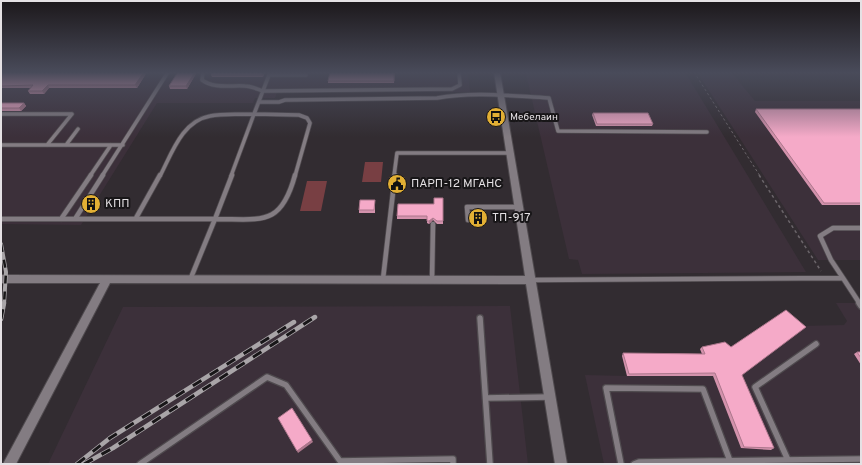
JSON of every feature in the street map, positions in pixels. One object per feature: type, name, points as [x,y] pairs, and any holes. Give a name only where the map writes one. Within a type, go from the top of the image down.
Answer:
[{"type":"street","points":[[501,96],[561,464]]},
{"type":"street","points":[[1,279],[530,280]]},
{"type":"street","points":[[9,464],[107,280]]},
{"type":"lane","points":[[75,220],[155,94]]},
{"type":"lane","points":[[190,280],[215,220],[262,94]]},
{"type":"lane","points":[[260,102],[279,102],[285,100],[437,98],[448,96],[549,98],[558,132],[707,132]]},
{"type":"lane","points":[[1,114],[72,114],[46,145]]},
{"type":"lane","points":[[1,219],[75,220],[136,218],[247,221],[264,218],[279,210],[286,202],[290,194],[309,122],[305,117],[299,115],[254,114],[206,117],[194,122],[187,127],[136,218]]},
{"type":"lane","points":[[66,145],[78,129]]},
{"type":"lane","points":[[1,145],[123,145]]},
{"type":"lane","points":[[61,219],[111,145]]},
{"type":"lane","points":[[383,279],[397,153],[510,153]]},
{"type":"lane","points":[[468,220],[467,207],[519,207]]},
{"type":"lane","points":[[432,280],[433,224]]},
{"type":"lane","points":[[861,228],[833,228],[820,236],[831,260],[861,306]]},
{"type":"lane","points":[[530,280],[843,278]]},
{"type":"lane","points":[[480,318],[490,464]]},
{"type":"lane","points":[[788,460],[755,386],[816,344]]},
{"type":"lane","points":[[140,464],[267,377],[286,385],[340,461],[453,459],[453,464]]},
{"type":"lane","points":[[621,464],[606,388],[703,389],[730,461]]},
{"type":"lane","points":[[486,398],[551,397]]},
{"type":"lane","points":[[634,464],[639,462],[788,460],[818,462],[861,459]]},
{"type":"path","points":[[708,94],[825,279]]},
{"type":"shaded area","points":[[1,94],[276,94],[275,98],[255,98],[253,103],[157,103],[81,225],[1,224]]},
{"type":"shaded area","points":[[531,94],[698,94],[806,272],[582,274],[578,260],[569,259]]},
{"type":"shaded area","points":[[711,94],[749,94],[755,101],[861,101],[861,260],[818,260]]},
{"type":"shaded area","points":[[365,162],[383,162],[381,182],[362,182]]},
{"type":"shaded area","points":[[307,181],[327,181],[321,211],[300,211]]},
{"type":"shaded area","points":[[836,303],[861,303],[861,464],[604,464],[585,375],[627,376],[622,356],[702,357],[700,349],[729,349],[800,326],[844,325],[847,321]]},
{"type":"shaded area","points":[[510,306],[528,464],[48,464],[123,307]]},
{"type":"building","points":[[1,103],[24,103],[19,108],[1,108]]},
{"type":"building","points":[[756,109],[861,109],[861,203],[824,203]]},
{"type":"building","points":[[593,113],[648,113],[653,124],[597,124]]},
{"type":"building","points":[[434,198],[443,198],[443,221],[437,221],[433,218],[427,221],[427,216],[397,216],[398,204],[434,204]]},
{"type":"building","points":[[360,200],[375,200],[374,210],[359,210]]},
{"type":"building","name":"ТП-917","points":[[472,212],[484,212],[485,220],[472,220]]},
{"type":"building","points":[[786,310],[806,327],[742,375],[774,448],[744,447],[715,373],[629,374],[623,353],[705,354],[702,347],[725,342],[731,347]]},
{"type":"building","points":[[857,352],[861,352],[861,358]]},
{"type":"building","points":[[292,408],[312,440],[297,451],[278,418]]},
{"type":"railway","points":[[1,244],[6,272],[4,304]]},
{"type":"railway","points":[[1,319],[4,303]]},
{"type":"railway","points":[[84,464],[113,448],[315,317]]},
{"type":"railway","points":[[77,464],[110,438],[294,322]]},
{"type":"place","name":"Мебелаин","points":[[496,117]]},
{"type":"place","name":"ПАРП-12 МГАНС","points":[[397,184]]},
{"type":"place","name":"КПП","points":[[91,204]]},
{"type":"place","name":"ТП-917","points":[[478,218]]}]
